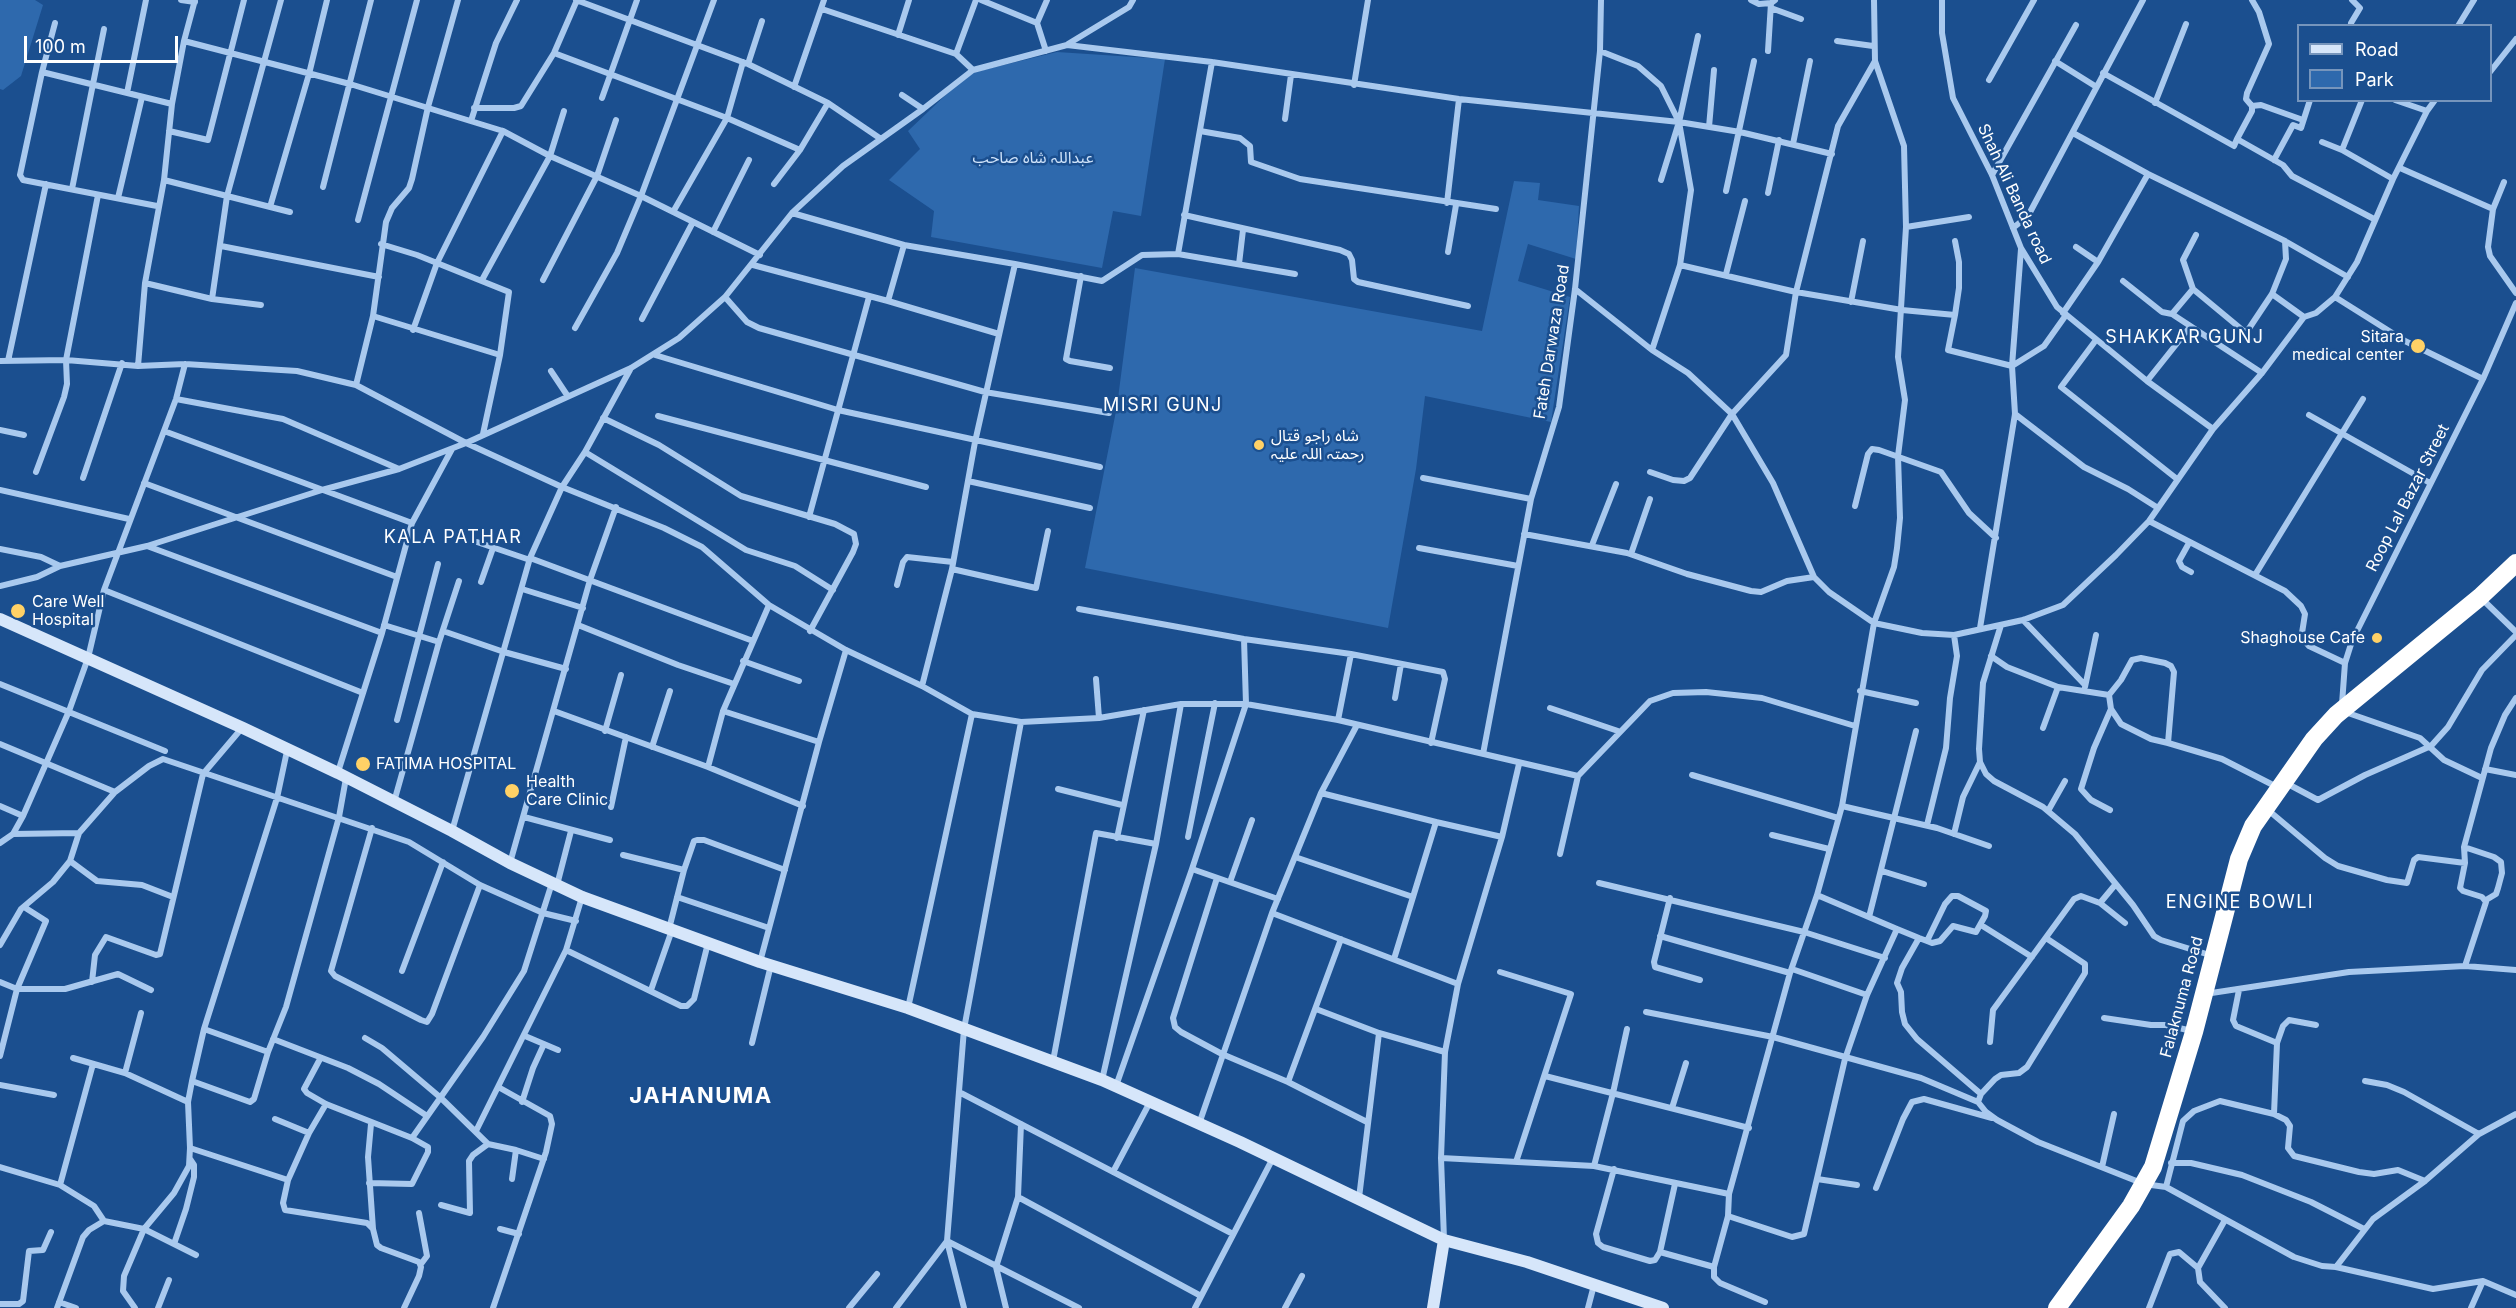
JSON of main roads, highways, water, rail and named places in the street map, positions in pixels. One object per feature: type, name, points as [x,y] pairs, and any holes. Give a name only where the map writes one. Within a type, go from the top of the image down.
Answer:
[{"type":"highway","name":"Falaknuma Road","points":[[2057,1308],[2130,1206],[2144,1184],[2159,1148],[2205,994],[2240,859],[2253,826],[2314,739],[2342,711],[2480,597],[2516,563]]},
{"type":"main road","points":[[0,619],[243,728],[582,897],[766,963],[908,1008],[1053,1061],[1150,1101],[1444,1240],[1527,1262],[1662,1308]]},
{"type":"main road","points":[[1433,1308],[1444,1240]]},
{"type":"place","name":"Sitara medical center","points":[[2418,346]]},
{"type":"place","name":"شاہ راجو قتال رحمتہ اللہ علیہ","points":[[1259,445]]},
{"type":"place","name":"Care Well Hospital","points":[[18,611]]},
{"type":"place","name":"Shaghouse Cafe","points":[[2377,638]]},
{"type":"place","name":"FATIMA HOSPITAL","points":[[363,764]]},
{"type":"place","name":"Health Care Clinic","points":[[512,791]]},
{"type":"district","name":"SHAKKAR GUNJ","points":[[2185,338]]},
{"type":"district","name":"MISRI GUNJ","points":[[1163,406]]},
{"type":"district","name":"KALA PATHAR","points":[[453,538]]},
{"type":"district","name":"ENGINE BOWLI","points":[[2240,903]]},
{"type":"district","name":"JAHANUMA","points":[[701,1096]]},
{"type":"park label","name":"عبداللہ شاہ صاحب","points":[[1033,158]]}]
